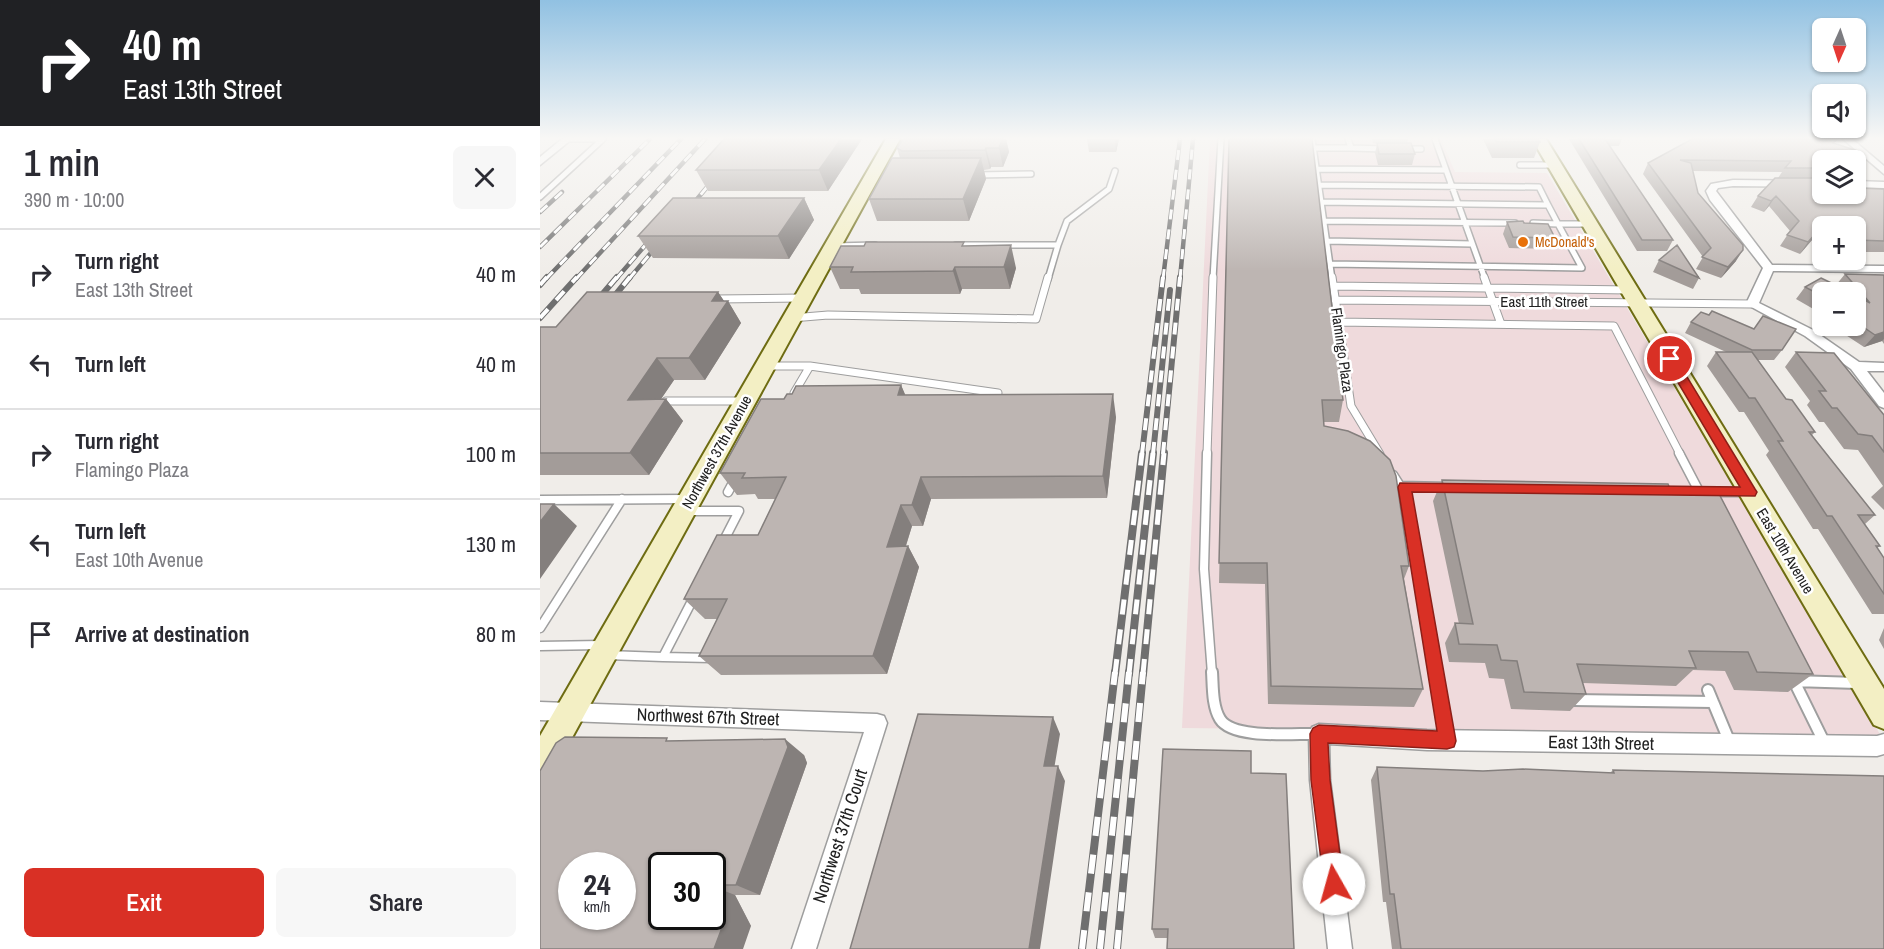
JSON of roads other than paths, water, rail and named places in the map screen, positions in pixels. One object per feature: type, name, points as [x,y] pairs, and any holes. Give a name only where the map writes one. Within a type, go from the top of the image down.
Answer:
[{"type":"street","name":"Northwest 37th Avenue","points":[[540,765],[801,298],[873,183]]},
{"type":"street","name":"East 10th Avenue","points":[[1566,183],[1884,715]]},
{"type":"street","points":[[1769,268],[1714,198],[1711,191],[1715,186],[1722,184],[1812,184]]},
{"type":"street","points":[[1866,184],[1884,185]]},
{"type":"street","points":[[1769,268],[1884,269]]},
{"type":"street","points":[[1769,268],[1752,304],[1809,333],[1856,366],[1884,403]]},
{"type":"street","points":[[1856,366],[1884,367]]},
{"type":"street","name":"Northwest 67th Street","points":[[540,711],[877,723]]},
{"type":"street","name":"Northwest 37th Court","points":[[804,949],[877,723]]},
{"type":"street","name":"East 13th Street","points":[[1319,734],[1447,741],[1826,746],[1884,744]]},
{"type":"street","points":[[1319,734],[1320,780],[1340,949]]},
{"type":"lane","points":[[540,197],[555,183]]},
{"type":"lane","points":[[790,318],[828,315],[1036,319],[1066,221],[1109,189],[1111,183]]},
{"type":"lane","points":[[1219,183],[1211,304],[1204,569],[1208,642],[1215,704],[1219,718],[1228,727],[1243,731],[1319,734]]},
{"type":"lane","points":[[1318,185],[1539,187],[1582,268],[1330,264]]},
{"type":"lane","name":"Flamingo Plaza","points":[[1318,185],[1351,406],[1383,458]]},
{"type":"lane","points":[[1453,186],[1501,324]]},
{"type":"lane","points":[[1321,202],[1548,205]]},
{"type":"lane","points":[[1324,221],[1589,224]]},
{"type":"lane","points":[[1327,241],[1472,244]]},
{"type":"lane","points":[[834,246],[881,245]]},
{"type":"lane","points":[[946,245],[1058,245]]},
{"type":"lane","points":[[1333,286],[1488,288],[1632,296]]},
{"type":"lane","name":"East 11th Street","points":[[1335,300],[1494,301],[1632,296],[1752,304]]},
{"type":"lane","points":[[711,299],[801,298]]},
{"type":"lane","points":[[1338,322],[1614,326],[1704,502]]},
{"type":"lane","points":[[765,366],[810,366],[998,393]]},
{"type":"lane","points":[[789,403],[810,366]]},
{"type":"lane","points":[[666,401],[745,401]]},
{"type":"lane","points":[[1388,468],[1400,486],[1458,487]]},
{"type":"lane","points":[[728,492],[738,473]]},
{"type":"lane","points":[[1405,487],[1447,741]]},
{"type":"lane","points":[[1688,491],[1750,492]]},
{"type":"lane","points":[[540,628],[622,499]]},
{"type":"lane","points":[[540,500],[622,499],[739,512],[717,554]]},
{"type":"lane","points":[[663,657],[700,585]]},
{"type":"lane","points":[[540,646],[606,650],[663,657],[718,658]]},
{"type":"lane","points":[[1788,671],[1826,746]]},
{"type":"lane","points":[[1794,681],[1864,683]]},
{"type":"lane","points":[[1708,690],[1731,745]]},
{"type":"lane","points":[[1574,700],[1713,702]]},
{"type":"railway","points":[[540,247],[605,183]]},
{"type":"railway","points":[[546,279],[638,183]]},
{"type":"railway","points":[[576,279],[664,183]]},
{"type":"railway","points":[[688,210],[710,183]]},
{"type":"railway","points":[[1163,279],[1175,183]]},
{"type":"railway","points":[[1180,279],[1189,183]]},
{"type":"railway","points":[[540,212],[562,192]]},
{"type":"railway","points":[[616,279],[655,234]]},
{"type":"railway","points":[[629,279],[660,242]]},
{"type":"railway","points":[[540,285],[547,277]]},
{"type":"railway","points":[[540,318],[577,277]]},
{"type":"railway","points":[[594,304],[617,277]]},
{"type":"railway","points":[[608,304],[630,277]]},
{"type":"railway","points":[[1142,454],[1163,277]]},
{"type":"railway","points":[[1163,454],[1180,277]]},
{"type":"railway","points":[[1153,454],[1170,290]]},
{"type":"railway","points":[[1115,674],[1142,453]]},
{"type":"railway","points":[[1129,674],[1153,453]]},
{"type":"railway","points":[[1143,674],[1164,453]]},
{"type":"railway","points":[[1082,949],[1115,672]]},
{"type":"railway","points":[[1100,949],[1129,672]]},
{"type":"railway","points":[[1117,949],[1143,672]]},
{"type":"place","name":"McDonald's","points":[[1523,242]]}]
